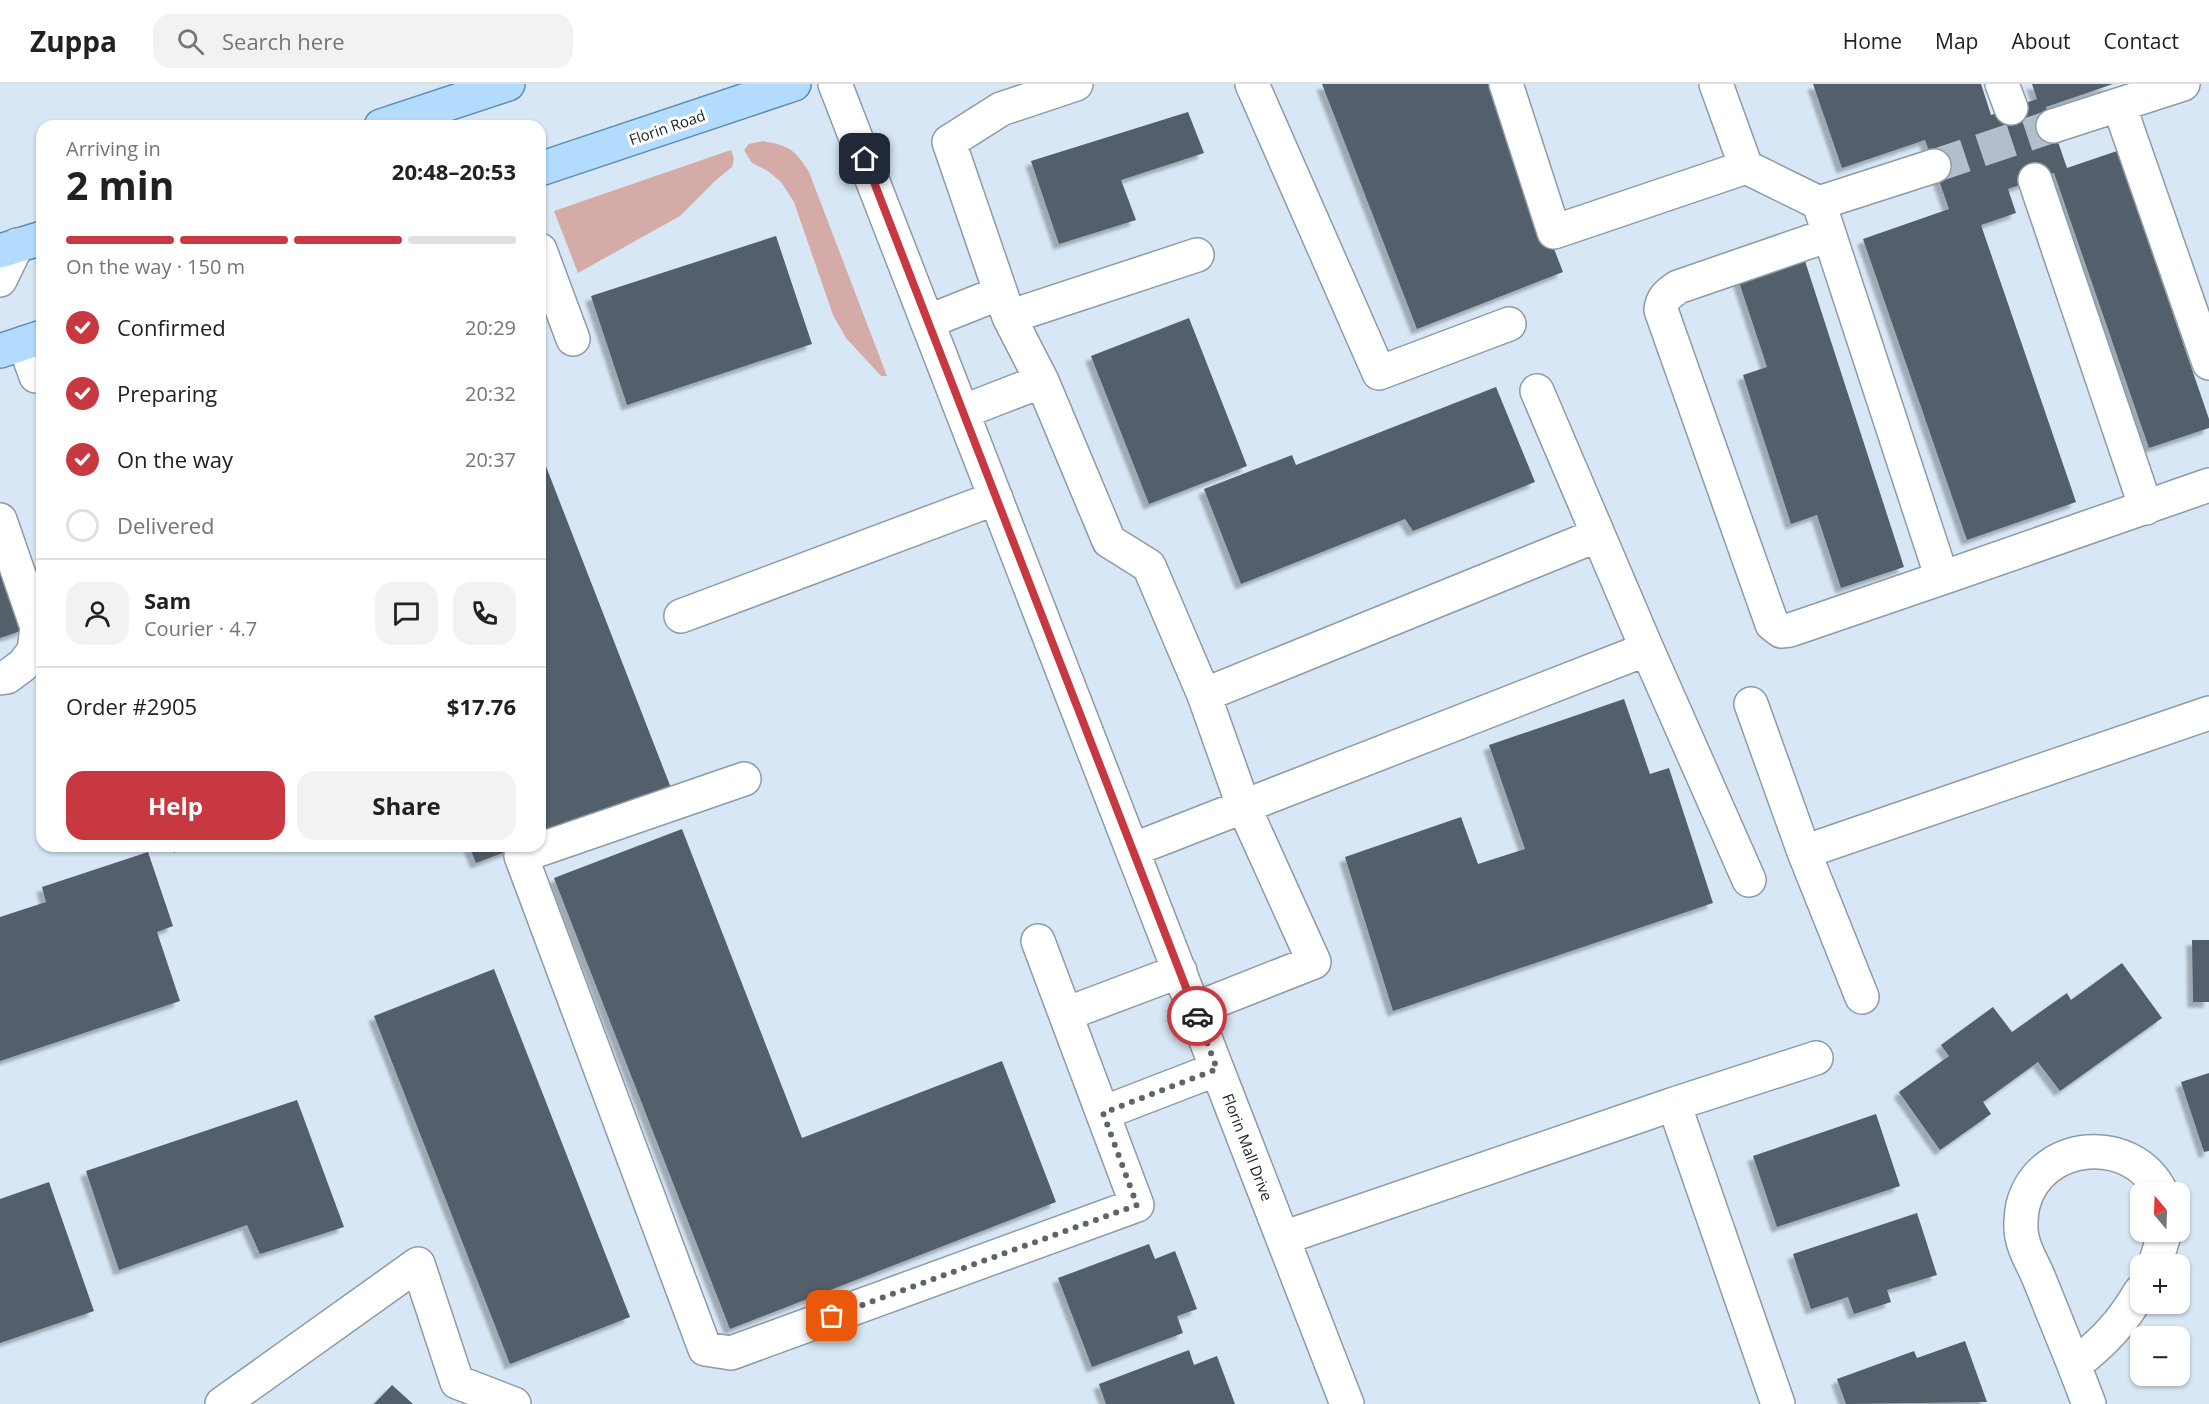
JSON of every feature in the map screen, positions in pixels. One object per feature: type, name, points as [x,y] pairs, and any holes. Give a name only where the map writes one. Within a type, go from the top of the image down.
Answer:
[{"type":"main road","points":[[399,120],[508,84]]},
{"type":"main road","name":"Florin Road","points":[[546,167],[794,84]]},
{"type":"street","name":"Florin Mall Drive","points":[[835,84],[1347,1404]]},
{"type":"street","points":[[1076,84],[1001,109],[949,142],[1004,305],[1042,381],[1109,541],[1149,566],[1204,695],[1243,805],[1314,962],[1194,1009]]},
{"type":"street","points":[[1252,84],[1379,373],[1509,324]]},
{"type":"street","points":[[1506,84],[1554,232],[1746,167]]},
{"type":"street","points":[[1716,84],[1746,167],[1819,203],[1934,166]]},
{"type":"street","points":[[2053,126],[2183,84]]},
{"type":"street","points":[[2120,105],[2209,363]]},
{"type":"street","points":[[2035,180],[2146,508]]},
{"type":"street","points":[[1819,203],[1942,578]]},
{"type":"street","points":[[1829,235],[1678,287],[1662,302],[1661,310],[1772,624],[1781,631],[1790,630],[2209,485]]},
{"type":"street","points":[[0,280],[20,245]]},
{"type":"street","points":[[927,322],[1004,305],[1197,255]]},
{"type":"street","points":[[546,266],[573,339]]},
{"type":"street","points":[[22,344],[36,376]]},
{"type":"street","points":[[962,412],[1042,381]]},
{"type":"street","points":[[1537,391],[1647,650],[1749,880]]},
{"type":"street","points":[[681,616],[996,498]]},
{"type":"street","points":[[0,519],[36,624]]},
{"type":"street","points":[[1204,695],[1598,535]]},
{"type":"street","points":[[0,678],[7,677],[34,651],[36,635]]},
{"type":"street","points":[[1132,850],[1647,650]]},
{"type":"street","points":[[1751,704],[1804,852],[1862,997]]},
{"type":"street","points":[[1804,852],[2209,713]]},
{"type":"street","points":[[546,847],[744,779]]},
{"type":"street","points":[[532,852],[520,856],[705,1349],[731,1353],[1137,1205],[1038,942]]},
{"type":"street","points":[[1066,1014],[1180,971]]},
{"type":"street","points":[[1283,1238],[1674,1104],[1816,1058]]},
{"type":"street","points":[[1103,1113],[1217,1069]]},
{"type":"street","points":[[1674,1104],[1778,1404]]},
{"type":"street","points":[[2089,1404],[2022,1237],[2023,1206],[2031,1187],[2044,1170],[2071,1155],[2102,1150],[2122,1155],[2148,1173],[2154,1182]]},
{"type":"street","points":[[222,1404],[418,1264],[458,1382],[514,1404]]},
{"type":"street","points":[[2074,1365],[2102,1344],[2130,1310]]},
{"type":"shaded area","points":[[763,141],[779,145],[795,153],[809,172],[887,376],[881,376],[846,338],[833,315],[794,202],[781,182],[768,171],[752,163],[744,150],[749,144]]},
{"type":"shaded area","points":[[731,150],[734,159],[732,167],[680,216],[578,273],[554,211]]},
{"type":"building","points":[[1322,84],[1490,84],[1563,272],[1417,329]]},
{"type":"building","points":[[1813,84],[1981,84],[1991,115],[2037,99],[2032,84],[2113,84],[2046,107],[2067,168],[2117,151],[2209,419],[2209,428],[2149,448],[2054,173],[2008,189],[2016,213],[1981,225],[2076,502],[1967,540],[1863,239],[1949,209],[1925,140],[1842,168]]},
{"type":"building","points":[[1188,112],[1204,153],[1121,180],[1136,220],[1059,244],[1031,161]]},
{"type":"building","points":[[776,236],[812,344],[627,405],[591,296]]},
{"type":"building","points":[[1804,258],[1904,567],[1841,588],[1817,515],[1791,524],[1743,375],[1767,367],[1738,279]]},
{"type":"building","points":[[1189,318],[1247,466],[1149,504],[1091,356]]},
{"type":"building","points":[[1496,387],[1535,482],[1413,531],[1405,519],[1241,584],[1204,489],[1292,455],[1296,465]]},
{"type":"building","points":[[546,466],[671,788],[546,837]]},
{"type":"building","points":[[0,559],[24,630],[0,638]]},
{"type":"building","points":[[1624,699],[1650,774],[1669,768],[1713,903],[1393,1011],[1345,857],[1461,817],[1478,864],[1525,849],[1489,745]]},
{"type":"building","points":[[682,829],[802,1138],[1002,1061],[1056,1202],[730,1329],[554,878]]},
{"type":"building","points":[[148,852],[173,926],[157,932],[180,1001],[0,1061],[0,917],[46,902],[42,887]]},
{"type":"building","points":[[471,852],[505,852],[476,863]]},
{"type":"building","points":[[2192,940],[2209,940],[2209,1002],[2193,1002]]},
{"type":"building","points":[[2122,963],[2162,1018],[2060,1091],[2038,1062],[1983,1102],[1991,1114],[1940,1150],[1899,1092],[1949,1056],[1941,1045],[1993,1007],[2012,1032],[2067,993],[2071,1000]]},
{"type":"building","points":[[494,969],[630,1317],[510,1364],[374,1016]]},
{"type":"building","points":[[2209,1073],[2209,1151],[2204,1152],[2181,1082]]},
{"type":"building","points":[[297,1100],[344,1227],[260,1254],[247,1225],[119,1270],[86,1171]]},
{"type":"building","points":[[1876,1114],[1900,1186],[1777,1227],[1753,1156]]},
{"type":"building","points":[[49,1182],[94,1311],[0,1343],[0,1199]]},
{"type":"building","points":[[1917,1213],[1937,1275],[1887,1290],[1891,1302],[1854,1314],[1848,1297],[1811,1309],[1793,1254]]},
{"type":"building","points":[[1149,1244],[1155,1259],[1175,1251],[1197,1309],[1177,1316],[1183,1333],[1092,1367],[1058,1278]]},
{"type":"building","points":[[1965,1341],[1987,1402],[1846,1404],[1837,1379],[1914,1351],[1917,1358]]},
{"type":"building","points":[[1189,1350],[1194,1365],[1217,1356],[1235,1404],[1106,1404],[1099,1384]]},
{"type":"building","points":[[392,1385],[413,1404],[374,1404]]},
{"type":"tunnel","points":[[1934,166],[2053,126]]},
{"type":"way so far","points":[[832,1316],[1137,1205],[1103,1113],[1217,1069],[1197,1016]]},
{"type":"route","points":[[865,159],[1197,1016]]}]
